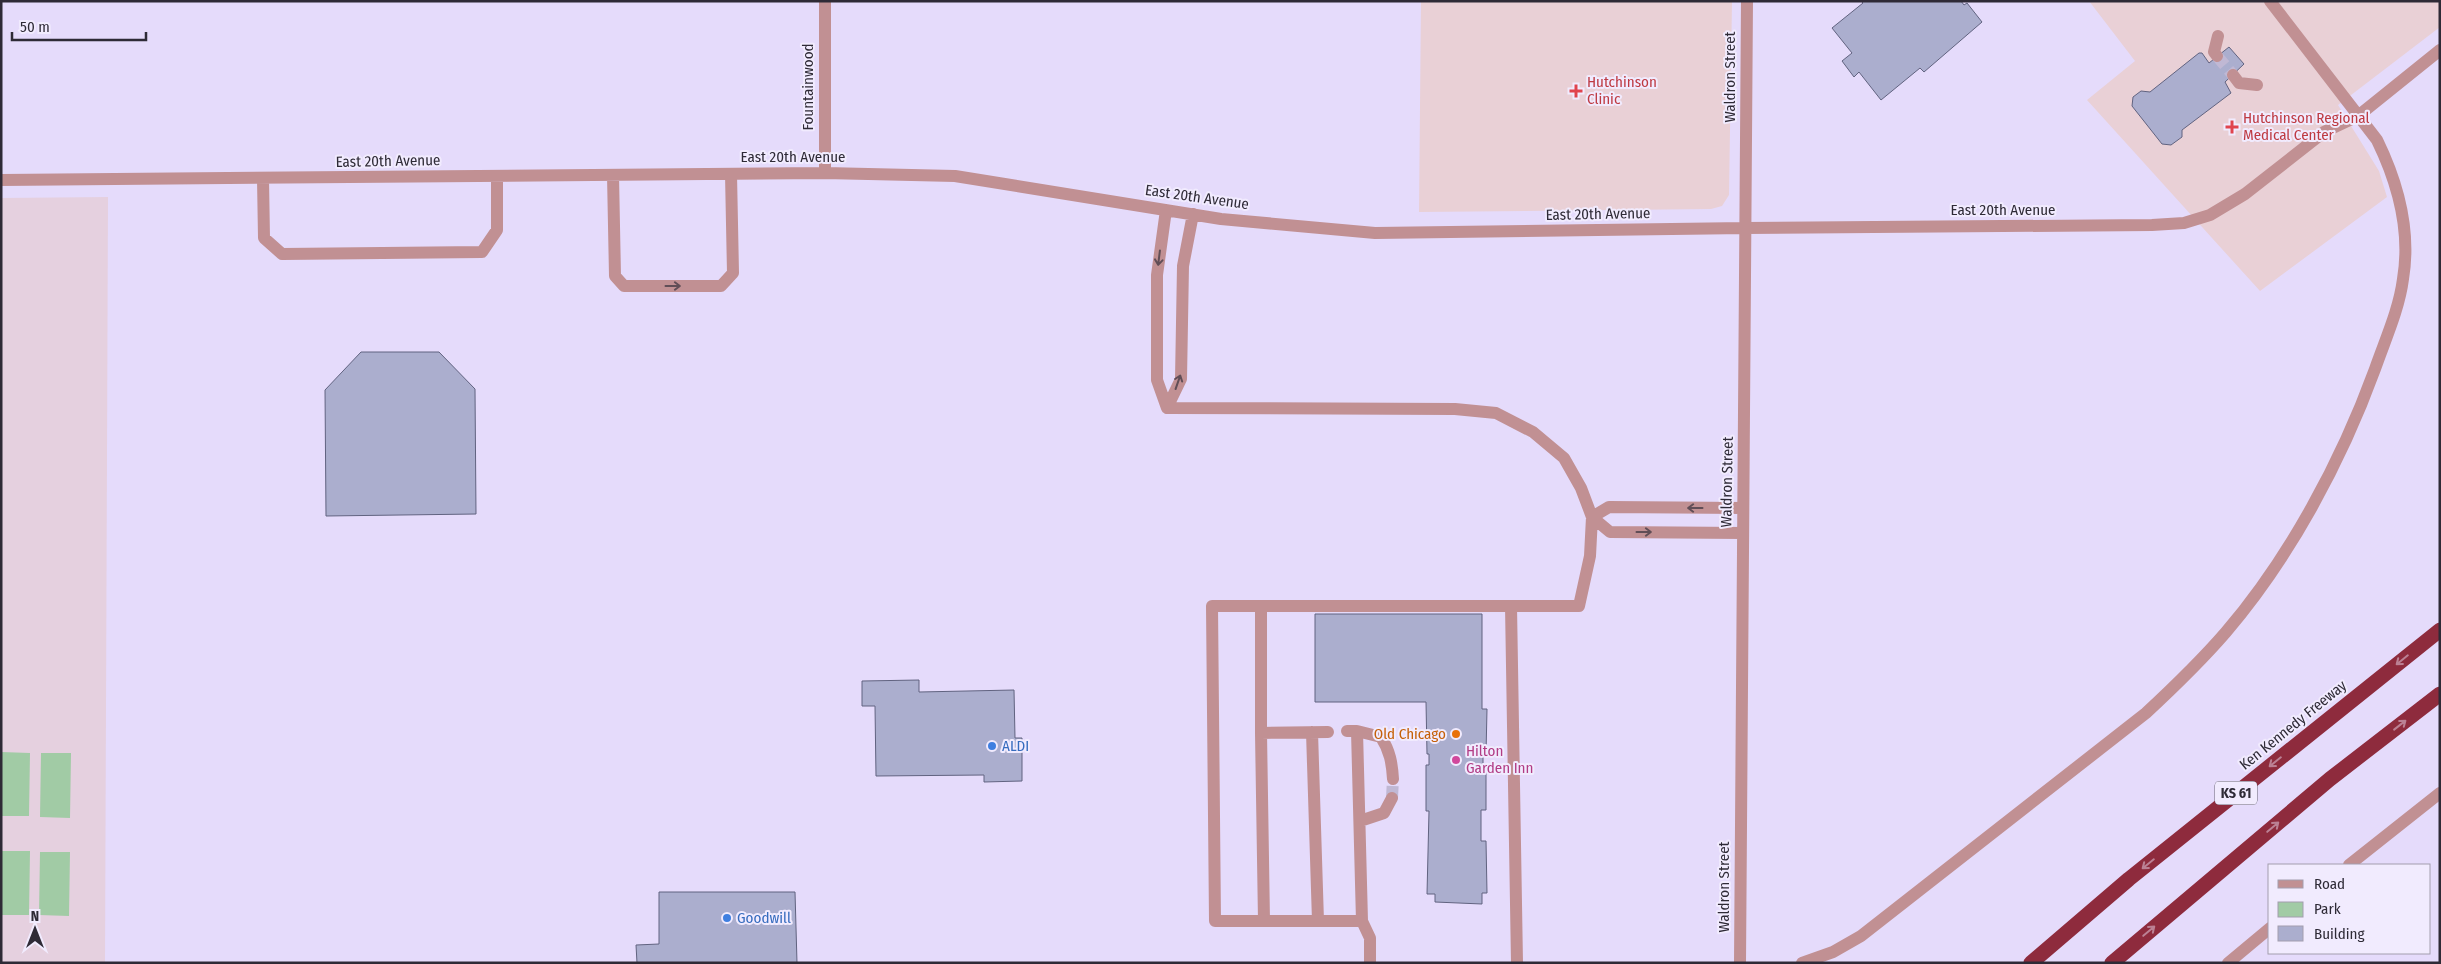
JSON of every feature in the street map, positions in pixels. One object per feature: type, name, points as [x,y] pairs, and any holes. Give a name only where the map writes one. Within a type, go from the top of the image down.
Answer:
[{"type":"highway","name":"Ken Kennedy Freeway","points":[[2031,963],[2129,879],[2440,630]]},
{"type":"highway","points":[[2112,963],[2330,779],[2440,694]]},
{"type":"street","name":"Fountainwood","points":[[824,1],[824,173]]},
{"type":"street","name":"Waldron Street","points":[[1740,963],[1747,1]]},
{"type":"street","points":[[1802,963],[1833,952],[1862,936],[2146,713],[2186,676],[2215,644],[2262,585],[2319,496],[2359,411],[2391,324],[2403,279],[2404,236],[2400,197],[2390,166],[2376,140],[2270,1]]},
{"type":"street","points":[[2218,36],[2214,52],[2218,56]]},
{"type":"street","name":"East 20th Avenue","points":[[1,180],[824,173],[955,176],[1221,219],[1375,233],[2095,226],[2184,223],[2210,215],[2245,194],[2324,132],[2358,116],[2440,50]]},
{"type":"street","points":[[2232,75],[2239,82],[2257,85]]},
{"type":"street","points":[[613,175],[615,276],[624,286],[721,286],[733,273],[731,174]]},
{"type":"street","points":[[263,179],[264,238],[282,254],[482,252],[497,230],[497,176]]},
{"type":"street","points":[[1166,210],[1157,275],[1156,380],[1167,408]]},
{"type":"street","points":[[1167,408],[1181,379],[1183,266],[1193,214]]},
{"type":"street","points":[[1167,408],[1455,409],[1496,413],[1533,432],[1564,458],[1581,488],[1592,517],[1590,556],[1578,606],[1212,606],[1215,921],[1362,921]]},
{"type":"street","points":[[1592,517],[1609,507],[1743,508]]},
{"type":"street","points":[[1592,517],[1610,532],[1743,533]]},
{"type":"street","points":[[1261,606],[1264,921]]},
{"type":"street","points":[[1511,606],[1517,963]]},
{"type":"street","points":[[1312,732],[1318,921]]},
{"type":"street","points":[[1261,733],[1328,732]]},
{"type":"street","points":[[1370,963],[1370,938],[1362,921],[1360,821],[1352,732],[1381,737],[1388,746],[1392,762],[1393,779]]},
{"type":"street","points":[[2350,864],[2440,793]]},
{"type":"street","points":[[1360,821],[1384,813],[1392,798]]},
{"type":"street","points":[[2228,963],[2268,930]]},
{"type":"shaded area","name":"Hutchinson Clinic","points":[[1421,1],[1732,1],[1729,195],[1722,206],[1711,209],[1419,212]]},
{"type":"shaded area","name":"Hutchinson Regional Medical Center","points":[[2089,1],[2440,1],[2440,27],[2338,105],[2379,171],[2387,197],[2260,291],[2087,100],[2135,61]]},
{"type":"shaded area","points":[[108,197],[105,963],[1,963],[1,198]]},
{"type":"green space","points":[[1,752],[30,753],[29,816],[1,816]]},
{"type":"green space","points":[[41,753],[71,753],[70,818],[40,817]]},
{"type":"green space","points":[[1,851],[30,851],[29,915],[1,915]]},
{"type":"green space","points":[[40,852],[70,852],[69,916],[39,915]]},
{"type":"building","points":[[1861,1],[1961,1],[1964,5],[1967,3],[1982,22],[1924,72],[1920,68],[1881,100],[1859,72],[1854,77],[1842,61],[1852,53],[1832,28],[1863,3]]},
{"type":"building","points":[[2229,47],[2244,64],[2225,82],[2231,93],[2182,130],[2182,137],[2171,145],[2162,144],[2132,106],[2133,97],[2141,91],[2150,92],[2199,53],[2202,53],[2209,63]]},
{"type":"building","points":[[361,352],[439,352],[475,389],[476,514],[326,516],[325,390]]},
{"type":"building","name":"Hilton Garden Inn","points":[[1315,614],[1482,614],[1482,709],[1487,709],[1486,754],[1483,754],[1483,765],[1486,765],[1486,810],[1481,810],[1481,841],[1486,841],[1487,893],[1482,893],[1482,904],[1435,902],[1435,894],[1427,894],[1429,811],[1426,811],[1426,765],[1429,765],[1429,754],[1427,754],[1426,702],[1315,702]]},
{"type":"building","points":[[919,680],[919,692],[1014,690],[1015,738],[1022,738],[1022,781],[984,782],[984,775],[876,776],[875,706],[862,706],[862,681]]},
{"type":"building","name":"Goodwill","points":[[659,892],[795,892],[797,963],[637,963],[636,945],[659,944]]},
{"type":"tunnel","points":[[2217,56],[2233,75]]},
{"type":"tunnel","points":[[1392,798],[1393,779]]},
{"type":"place","name":"Hutchinson Clinic","points":[[1576,91]]},
{"type":"place","name":"Hutchinson Regional Medical Center","points":[[2232,127]]},
{"type":"place","name":"Old Chicago","points":[[1456,734]]},
{"type":"place","name":"ALDI","points":[[992,746]]},
{"type":"place","name":"Hilton Garden Inn","points":[[1456,760]]},
{"type":"place","name":"Goodwill","points":[[727,918]]}]
